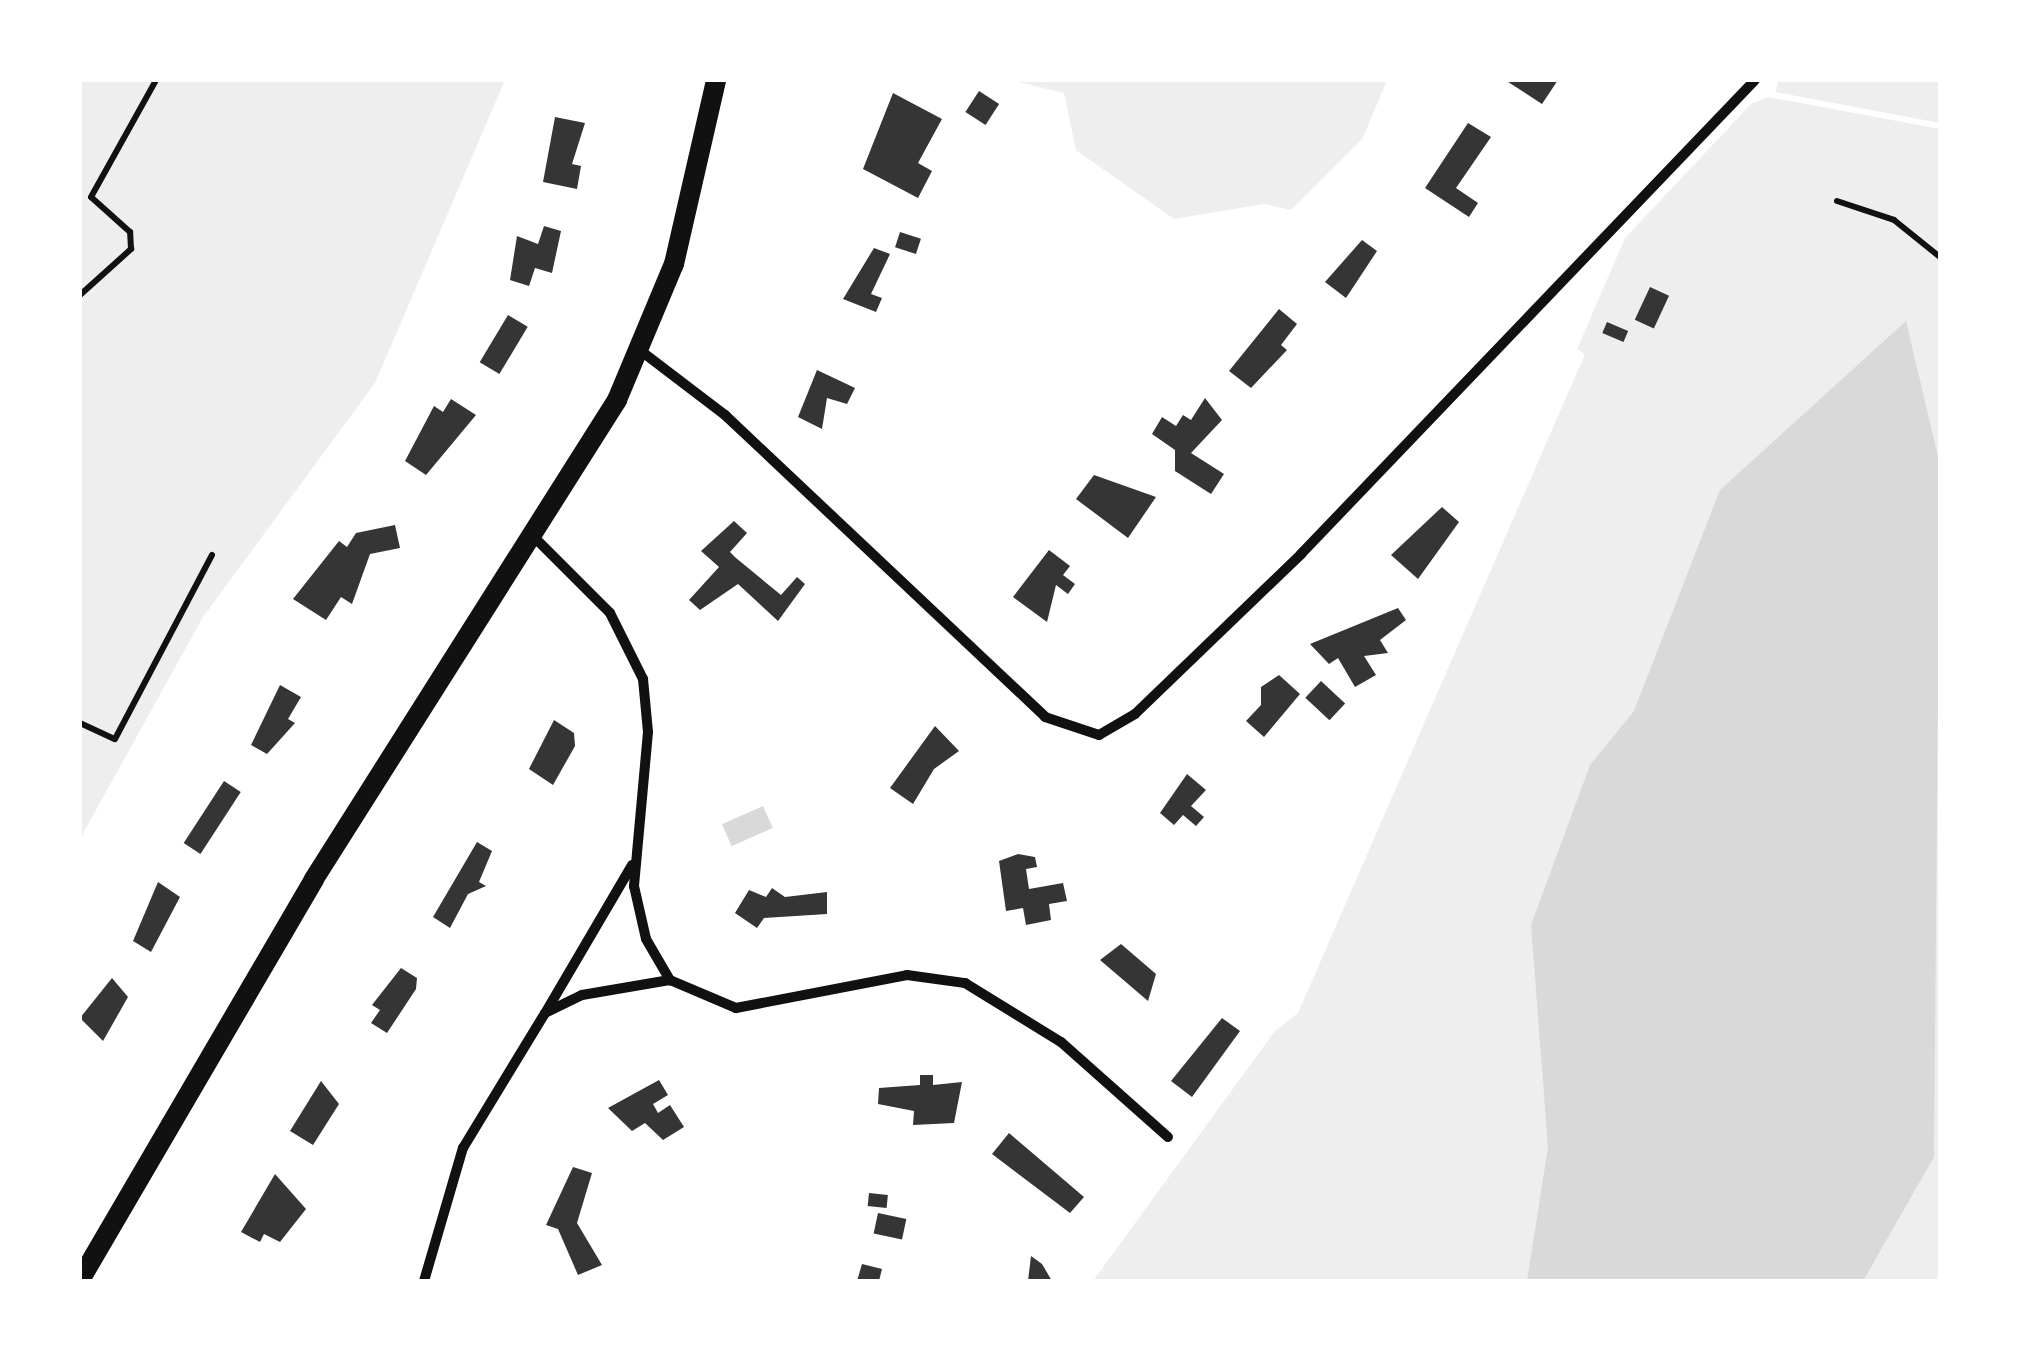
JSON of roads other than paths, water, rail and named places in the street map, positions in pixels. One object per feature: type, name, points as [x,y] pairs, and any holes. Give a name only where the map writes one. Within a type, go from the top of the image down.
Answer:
[{"type":"main road","points":[[80,1280],[314,878],[533,536],[640,351],[684,228],[716,80]]},
{"type":"street","points":[[640,351],[725,415],[1046,716],[1099,735],[1135,714],[1301,554],[1755,80]]},
{"type":"street","points":[[533,536],[596,594],[640,668],[648,732],[634,860],[640,923],[670,980]]},
{"type":"street","points":[[424,1281],[464,1148],[634,860]]},
{"type":"street","points":[[545,1013],[582,995],[670,980],[736,1008],[907,974],[965,983],[1060,1042],[1168,1137]]},
{"type":"lane","points":[[80,295],[131,250],[130,232],[91,197],[156,80]]},
{"type":"lane","points":[[1837,201],[1894,220],[1940,257]]},
{"type":"lane","points":[[80,723],[115,739],[212,556]]}]
